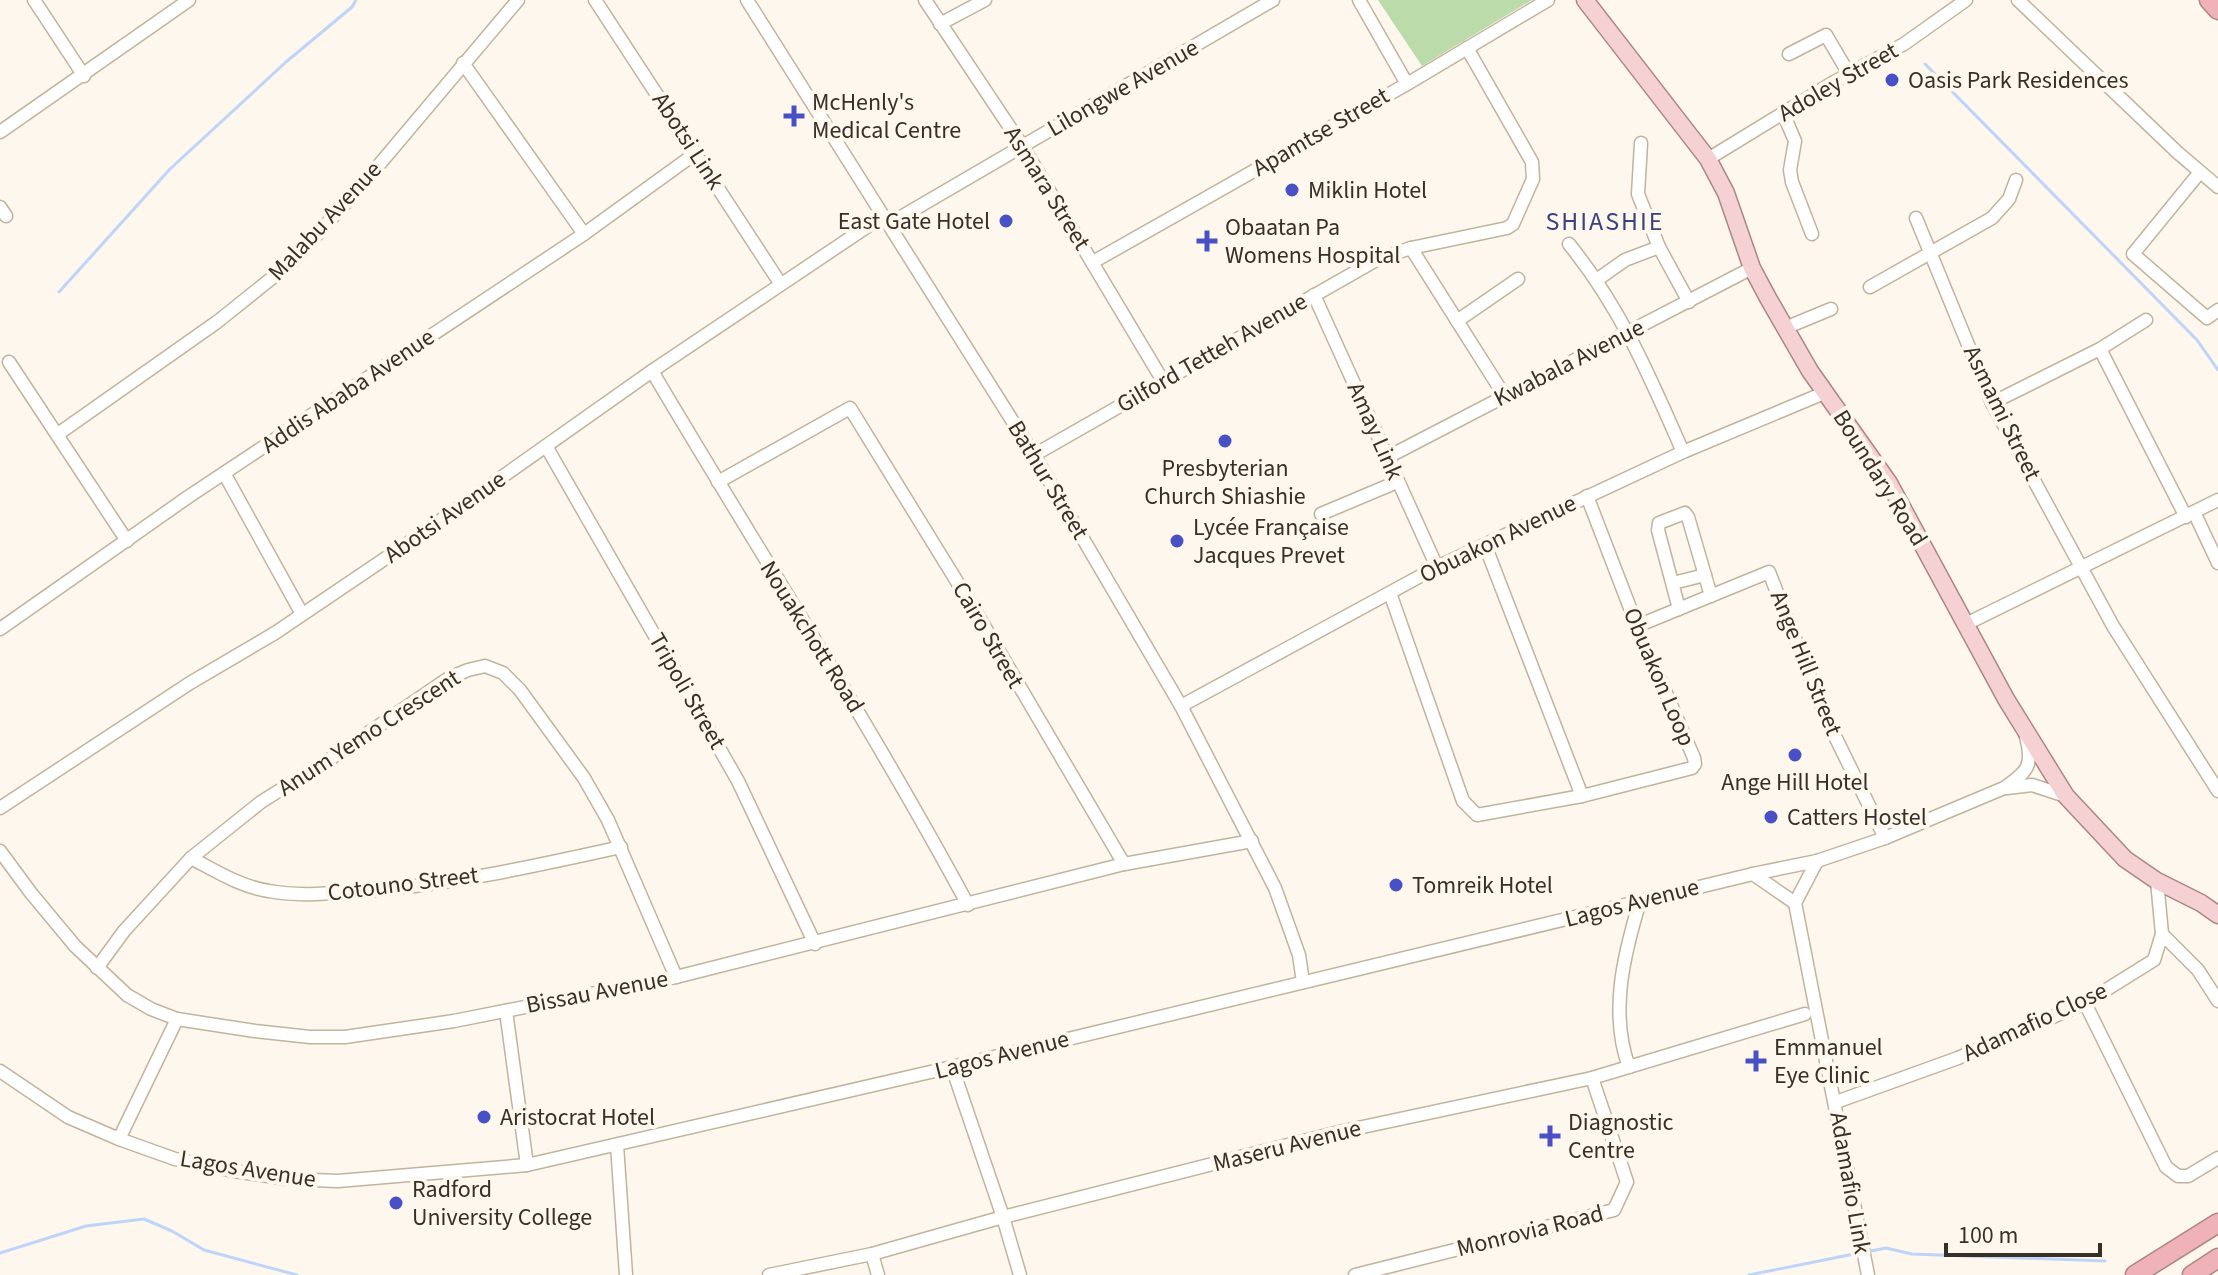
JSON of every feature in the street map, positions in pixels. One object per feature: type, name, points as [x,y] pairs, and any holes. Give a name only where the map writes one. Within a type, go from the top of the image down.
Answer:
[{"type":"highway","points":[[2209,0],[2218,10]]},
{"type":"highway","points":[[2135,1275],[2218,1223]]},
{"type":"highway","points":[[2192,1275],[2218,1258]]},
{"type":"main road","name":"Boundary Road","points":[[1587,1],[1708,159],[1726,193],[1752,268],[1785,328],[1824,393],[1889,483],[2024,731],[2066,796],[2125,859],[2218,915]]},
{"type":"street","points":[[34,0],[84,76]]},
{"type":"street","points":[[0,132],[189,0]]},
{"type":"street","name":"Malabu Avenue","points":[[58,434],[217,322],[275,277],[362,185],[518,0]]},
{"type":"street","name":"Abotsi Link","points":[[595,0],[780,283]]},
{"type":"street","name":"Bathur Street","points":[[747,0],[1034,455],[1181,706],[1275,888],[1299,955],[1303,982]]},
{"type":"street","name":"Asmara Street","points":[[925,0],[1023,147],[1163,381]]},
{"type":"street","points":[[940,24],[985,0]]},
{"type":"street","name":"Lilongwe Avenue","points":[[886,220],[1023,147],[1273,0]]},
{"type":"street","points":[[1359,0],[1407,84]]},
{"type":"street","name":"Apamtse Street","points":[[1093,262],[1407,84],[1548,0]]},
{"type":"street","name":"Adoley Street","points":[[1708,159],[1904,44],[1966,0]]},
{"type":"street","points":[[2018,0],[2218,187]]},
{"type":"street","points":[[1789,54],[1826,35],[1849,74]]},
{"type":"street","name":"Gilford Tetteh Avenue","points":[[1034,455],[1378,259],[1513,224],[1533,179],[1532,162],[1467,48]]},
{"type":"street","points":[[463,63],[584,234]]},
{"type":"street","points":[[1783,113],[1795,141],[1790,170],[1792,182],[1812,234]]},
{"type":"street","points":[[1641,143],[1638,194],[1659,247],[1689,302]]},
{"type":"street","name":"Addis Ababa Avenue","points":[[0,629],[224,473],[584,234],[696,153]]},
{"type":"street","points":[[2200,172],[2133,254],[2207,319],[2218,310]]},
{"type":"street","points":[[1870,287],[1992,218],[2009,199],[2016,180]]},
{"type":"street","name":"Asmami Street","points":[[1916,218],[1992,403],[2113,626],[2218,791]]},
{"type":"street","name":"Abotsi Avenue","points":[[0,808],[190,683],[302,614],[471,500],[780,283],[886,220]]},
{"type":"street","points":[[1569,244],[1598,279],[1630,333],[1683,452]]},
{"type":"street","points":[[1598,279],[1625,260],[1659,247]]},
{"type":"street","points":[[1411,248],[1504,395]]},
{"type":"street","name":"Kwabala Avenue","points":[[1386,458],[1752,268]]},
{"type":"street","points":[[1457,321],[1518,279]]},
{"type":"street","name":"Amay Link","points":[[1314,295],[1437,567]]},
{"type":"street","points":[[1785,328],[1831,309]]},
{"type":"street","points":[[1992,403],[2100,349],[2146,320]]},
{"type":"street","points":[[2100,349],[2218,563]]},
{"type":"street","points":[[9,362],[127,541]]},
{"type":"street","name":"Nouakchott Road","points":[[652,371],[911,798],[968,905]]},
{"type":"street","name":"Obuakon Avenue","points":[[1181,706],[1437,567],[1683,452],[1824,393]]},
{"type":"street","name":"Cairo Street","points":[[718,482],[850,408],[980,619],[1124,864]]},
{"type":"street","name":"Tripoli Street","points":[[546,446],[738,781],[815,944]]},
{"type":"street","points":[[224,473],[302,614]]},
{"type":"street","points":[[1321,514],[1397,482]]},
{"type":"street","name":"Obuakon Loop","points":[[1582,796],[1692,768],[1695,764],[1587,496]]},
{"type":"street","points":[[1966,624],[2218,500]]},
{"type":"street","points":[[1679,609],[1658,530],[1659,523],[1685,513],[1688,517],[1711,596]]},
{"type":"street","points":[[1390,593],[1463,801],[1470,810],[1477,815],[1582,796],[1485,545]]},
{"type":"street","name":"Ange Hill Street","points":[[1637,626],[1769,572],[1826,718],[1885,838]]},
{"type":"street","points":[[1673,583],[1705,575]]},
{"type":"street","name":"Anum Yemo Crescent","points":[[97,968],[124,931],[191,858],[261,802],[449,678],[485,666],[503,673],[520,690],[584,778],[621,847],[676,977]]},
{"type":"street","name":"Lagos Avenue","points":[[0,1071],[68,1117],[119,1139],[175,1159],[287,1179],[338,1181],[527,1165],[1817,861],[1885,838],[2004,788],[2021,777],[2029,764],[2030,750],[2024,731]]},
{"type":"street","name":"Lagos Avenue","points":[[2004,788],[2032,785],[2066,796]]},
{"type":"street","name":"Bissau Avenue","points":[[0,851],[31,893],[97,968],[127,995],[177,1019],[310,1037],[345,1037],[404,1030],[676,977],[1124,864],[1252,841]]},
{"type":"street","name":"Cotouno Street","points":[[191,858],[234,880],[267,891],[304,895],[428,884],[526,868],[621,847]]},
{"type":"street","points":[[1753,874],[1795,903],[1817,861]]},
{"type":"street","points":[[2157,881],[2162,934],[2198,970],[2218,1001]]},
{"type":"street","points":[[1629,1067],[1620,1022],[1620,987],[1640,901]]},
{"type":"street","name":"Adamafio Link","points":[[1795,903],[1868,1275]]},
{"type":"street","name":"Adamafio Close","points":[[1836,1102],[1958,1058],[2085,1003],[2154,960],[2162,934]]},
{"type":"street","points":[[2085,1003],[2166,1167],[2178,1176],[2188,1176],[2218,1158]]},
{"type":"street","points":[[506,1011],[527,1165]]},
{"type":"street","name":"Maseru Avenue","points":[[769,1275],[872,1254],[1003,1217],[1339,1132],[1592,1078],[1805,1014]]},
{"type":"street","points":[[119,1139],[177,1019]]},
{"type":"street","points":[[952,1067],[1020,1275]]},
{"type":"street","name":"Monrovia Road","points":[[1355,1275],[1614,1210],[1627,1182],[1592,1078]]},
{"type":"street","points":[[617,1145],[626,1275]]},
{"type":"street","points":[[872,1254],[878,1275]]},
{"type":"green space","points":[[1378,0],[1532,0],[1422,66]]},
{"type":"waterway","points":[[59,292],[170,169],[286,62],[352,7],[356,0]]},
{"type":"waterway","points":[[1925,64],[2197,340],[2218,370]]},
{"type":"waterway","points":[[0,1253],[86,1226],[144,1219],[204,1250],[297,1275]]},
{"type":"waterway","points":[[1866,1252],[1886,1248],[1912,1254],[2105,1261]]},
{"type":"waterway","points":[[1749,1275],[1859,1253]]},
{"type":"place","name":"Oasis Park Residences","points":[[1892,80]]},
{"type":"place","name":"McHenly's Medical Centre","points":[[794,116]]},
{"type":"place","name":"Miklin Hotel","points":[[1292,190]]},
{"type":"place","name":"East Gate Hotel","points":[[1006,221]]},
{"type":"place","name":"Obaatan Pa Womens Hospital","points":[[1207,241]]},
{"type":"place","name":"Presbyterian Church Shiashie","points":[[1225,441]]},
{"type":"place","name":"Lycée Française Jacques Prevet","points":[[1177,541]]},
{"type":"place","name":"Ange Hill Hotel","points":[[1795,755]]},
{"type":"place","name":"Catters Hostel","points":[[1771,817]]},
{"type":"place","name":"Tomreik Hotel","points":[[1396,885]]},
{"type":"place","name":"Emmanuel Eye Clinic","points":[[1756,1061]]},
{"type":"place","name":"Aristocrat Hotel","points":[[484,1117]]},
{"type":"place","name":"Diagnostic Centre","points":[[1550,1136]]},
{"type":"place","name":"Radford University College","points":[[396,1203]]},
{"type":"district","name":"SHIASHIE","points":[[1605,221]]}]
